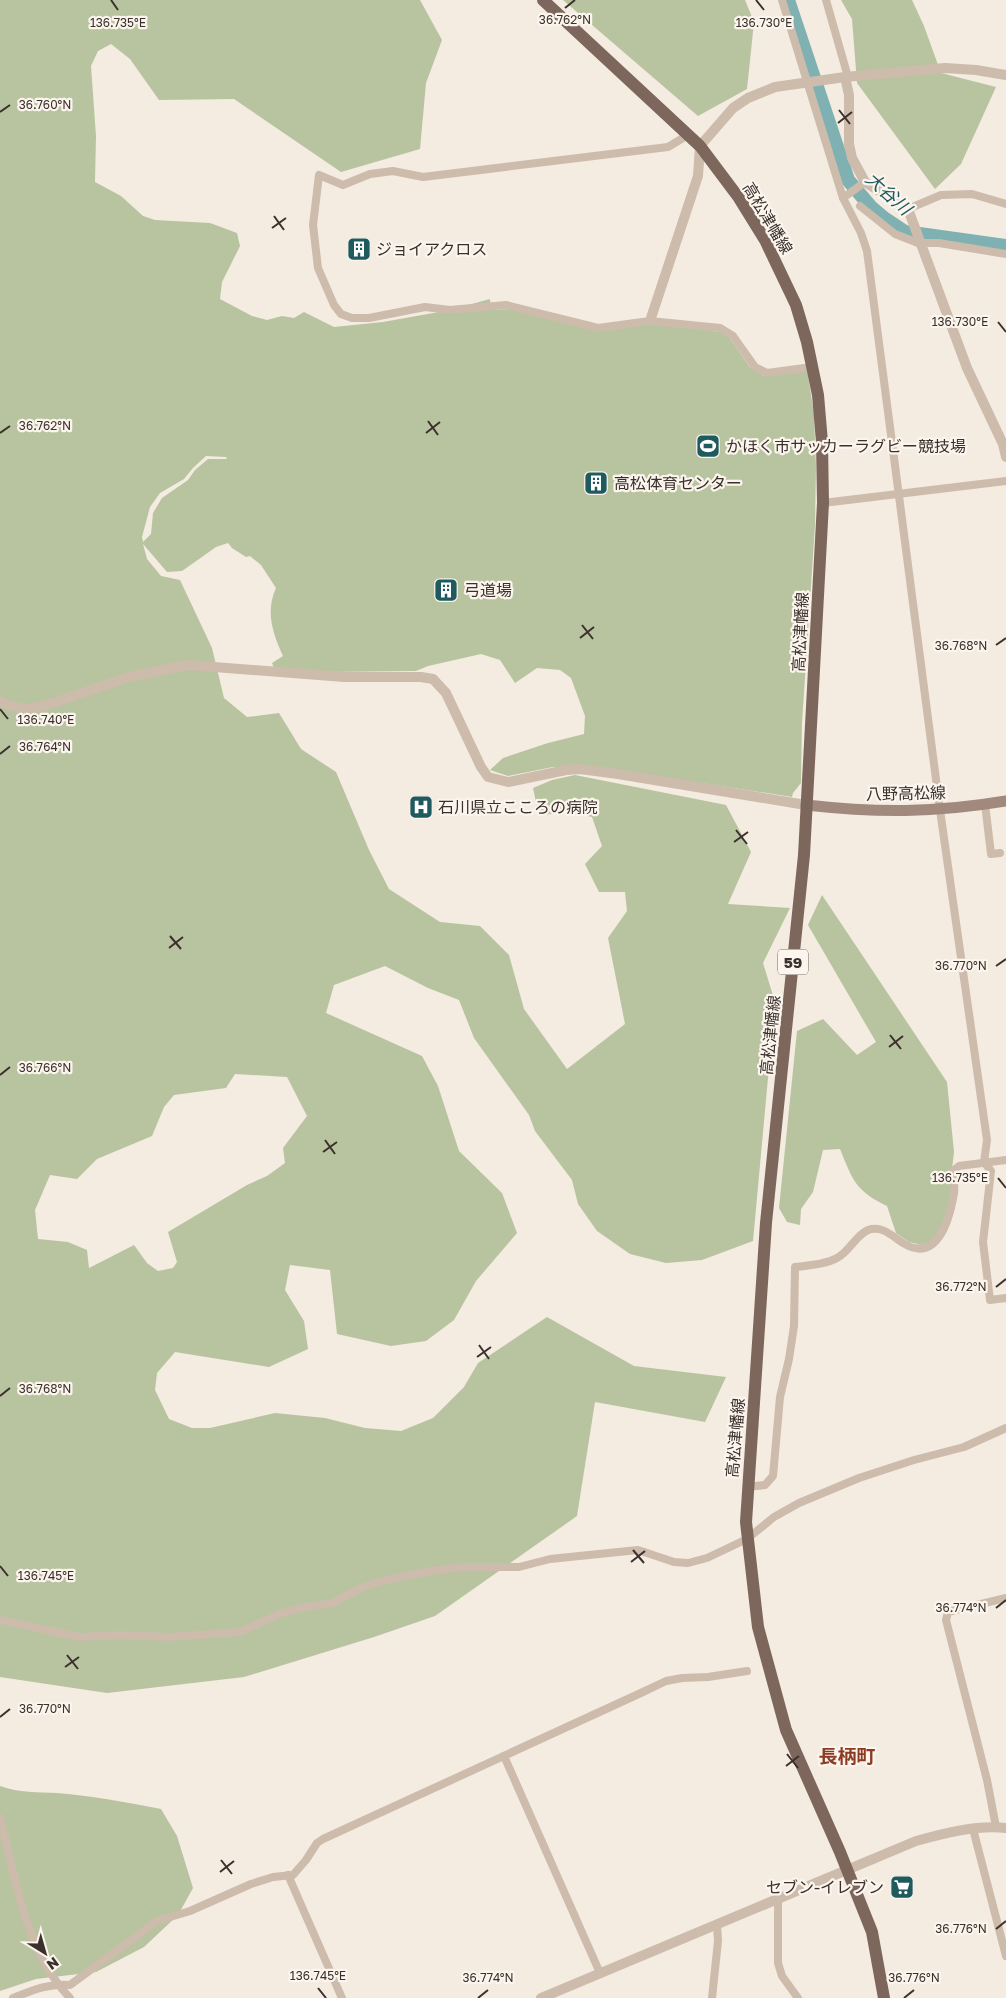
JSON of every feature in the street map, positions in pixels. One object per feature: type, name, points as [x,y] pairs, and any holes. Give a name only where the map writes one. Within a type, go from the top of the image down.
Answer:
[{"type":"main road","name":"高松津幡線","points":[[543,0],[700,146],[739,198],[781,270],[796,305],[807,342],[818,395],[822,442],[822,503],[813,713],[804,855],[766,1223],[746,1522],[758,1628],[786,1730],[848,1870],[872,1932],[884,1998]]},
{"type":"main road","name":"八野高松線","points":[[806,805],[889,812],[940,810],[1006,801]]},
{"type":"street","points":[[782,0],[844,197],[867,251],[940,810],[987,1140],[984,1162],[991,1171],[983,1242],[990,1300],[1006,1298]]},
{"type":"street","points":[[826,0],[849,95],[849,144],[862,184],[908,209],[967,368],[1004,444],[1006,457]]},
{"type":"street","points":[[650,321],[698,176],[700,146],[733,108],[748,98],[775,87],[846,77],[945,68],[976,70],[1006,75]]},
{"type":"street","points":[[688,134],[668,147],[423,177],[392,171],[370,174],[343,185],[319,175],[313,225],[318,268],[334,305],[342,314],[352,318],[369,318],[425,307],[450,310],[506,304],[598,328],[650,321],[720,328],[728,331],[733,336],[755,367],[761,371],[767,373],[812,367]]},
{"type":"street","points":[[844,197],[862,184]]},
{"type":"street","points":[[908,209],[941,195],[972,194],[1006,204]]},
{"type":"street","points":[[860,206],[895,234],[921,242],[939,243],[1006,254]]},
{"type":"street","points":[[822,503],[1006,481]]},
{"type":"street","points":[[0,701],[25,709],[44,706],[129,677],[188,665],[344,677],[421,677],[433,679],[446,693],[481,767],[488,777],[496,780],[508,782],[566,770],[580,769],[806,805]]},
{"type":"street","points":[[985,804],[991,854],[1000,853]]},
{"type":"street","points":[[747,1487],[765,1484],[773,1476],[780,1397],[794,1326],[795,1267],[837,1258],[866,1231],[875,1228],[883,1230],[905,1245],[925,1248],[936,1242],[943,1232],[954,1191],[954,1170],[959,1166],[1006,1160]]},
{"type":"street","points":[[0,1620],[79,1637],[117,1635],[169,1637],[240,1632],[279,1614],[332,1603],[363,1587],[381,1581],[430,1571],[462,1567],[519,1568],[550,1559],[638,1550],[674,1562],[688,1563],[706,1558],[748,1538],[774,1517],[799,1503],[859,1478],[914,1460],[964,1447],[1006,1428]]},
{"type":"street","points":[[541,1998],[916,1841],[954,1831],[1001,1827],[946,1620],[948,1612],[1006,1598]]},
{"type":"street","points":[[13,1998],[41,1987],[56,1984],[70,1985],[157,1921],[190,1911],[252,1884],[292,1874],[301,1867],[317,1843],[323,1839],[666,1681],[708,1677],[747,1670]]},
{"type":"street","points":[[504,1756],[600,1973]]},
{"type":"street","points":[[0,1818],[28,1923],[50,1975],[70,1998]]},
{"type":"street","points":[[973,1829],[1006,1956]]},
{"type":"street","points":[[288,1875],[342,1998]]},
{"type":"street","points":[[778,1899],[778,1963],[782,1976],[798,1998]]},
{"type":"street","points":[[712,1998],[718,1941],[717,1925]]},
{"type":"green space","points":[[0,0],[420,0],[442,40],[426,83],[420,149],[341,172],[234,99],[159,100],[130,59],[111,44],[98,51],[91,66],[96,136],[95,182],[121,196],[143,216],[155,220],[210,223],[237,233],[240,246],[222,282],[220,299],[252,316],[267,320],[282,316],[294,318],[304,312],[334,327],[383,322],[450,310],[490,299],[491,310],[510,309],[597,331],[643,324],[675,325],[726,333],[750,367],[764,376],[807,369],[814,414],[816,467],[815,525],[802,723],[801,783],[792,797],[604,768],[553,767],[508,776],[490,770],[503,758],[548,743],[584,734],[585,716],[571,678],[560,670],[537,668],[515,683],[500,660],[481,654],[428,666],[416,671],[329,672],[274,668],[272,663],[283,656],[273,631],[271,614],[271,606],[276,588],[261,565],[250,556],[246,557],[232,548],[228,543],[216,547],[182,571],[167,572],[143,544],[147,559],[161,576],[180,580],[212,648],[224,698],[247,717],[279,713],[301,749],[336,772],[369,850],[389,889],[440,922],[480,926],[509,955],[524,1009],[567,1069],[625,1024],[608,938],[627,911],[625,892],[599,892],[585,864],[602,846],[592,817],[566,811],[539,816],[533,788],[552,780],[575,775],[726,805],[751,852],[728,904],[790,908],[763,963],[775,1002],[753,1241],[702,1260],[666,1263],[630,1254],[597,1231],[578,1204],[572,1180],[535,1131],[529,1115],[474,1038],[459,1000],[428,988],[385,966],[334,985],[326,1013],[422,1056],[438,1086],[459,1151],[502,1193],[517,1233],[476,1281],[454,1320],[426,1341],[391,1346],[337,1334],[330,1270],[290,1265],[285,1290],[304,1321],[308,1349],[269,1367],[175,1352],[157,1373],[155,1390],[169,1419],[192,1428],[210,1428],[275,1413],[325,1418],[365,1428],[401,1431],[433,1418],[464,1387],[478,1363],[547,1317],[634,1366],[726,1377],[705,1422],[595,1402],[577,1516],[435,1616],[244,1677],[107,1693],[0,1677]],"holes":[[[206,456],[226,457],[227,459],[208,459],[195,470],[188,480],[162,498],[153,513],[151,534],[143,542],[142,537],[150,507],[160,493],[184,479]],[[235,1074],[287,1077],[307,1116],[283,1148],[285,1163],[267,1176],[247,1185],[168,1232],[177,1262],[173,1268],[158,1271],[147,1263],[134,1245],[89,1268],[87,1250],[68,1242],[38,1239],[35,1210],[50,1175],[77,1179],[97,1159],[152,1136],[164,1107],[174,1095],[226,1088]]]},
{"type":"green space","points":[[563,0],[745,0],[754,22],[747,89],[698,116]]},
{"type":"green space","points":[[841,0],[912,0],[924,26],[941,73],[996,87],[961,164],[935,189],[857,83],[852,19]]},
{"type":"green space","points":[[822,895],[947,1082],[954,1152],[951,1197],[943,1227],[934,1240],[922,1245],[909,1242],[896,1233],[887,1206],[868,1195],[857,1184],[848,1169],[840,1149],[823,1150],[813,1192],[801,1209],[800,1225],[787,1222],[779,1208],[797,1031],[823,1019],[857,1055],[876,1042],[808,925]]},
{"type":"green space","points":[[0,1786],[22,1791],[96,1798],[161,1809],[177,1836],[193,1888],[178,1915],[144,1947],[96,1972],[36,1979],[0,1991]]},
{"type":"waterway","name":"大谷川","points":[[788,0],[848,180],[871,207],[905,232],[1006,246]]},
{"type":"place","name":"ジョイアクロス","points":[[359,249]]},
{"type":"place","name":"かほく市サッカーラグビー競技場","points":[[708,446]]},
{"type":"place","name":"高松体育センター","points":[[596,483]]},
{"type":"place","name":"弓道場","points":[[446,590]]},
{"type":"place","name":"石川県立こころの病院","points":[[421,807]]},
{"type":"place","name":"セブン-イレブン","points":[[902,1887]]},
{"type":"district","name":"長柄町","points":[[847,1755]]}]
